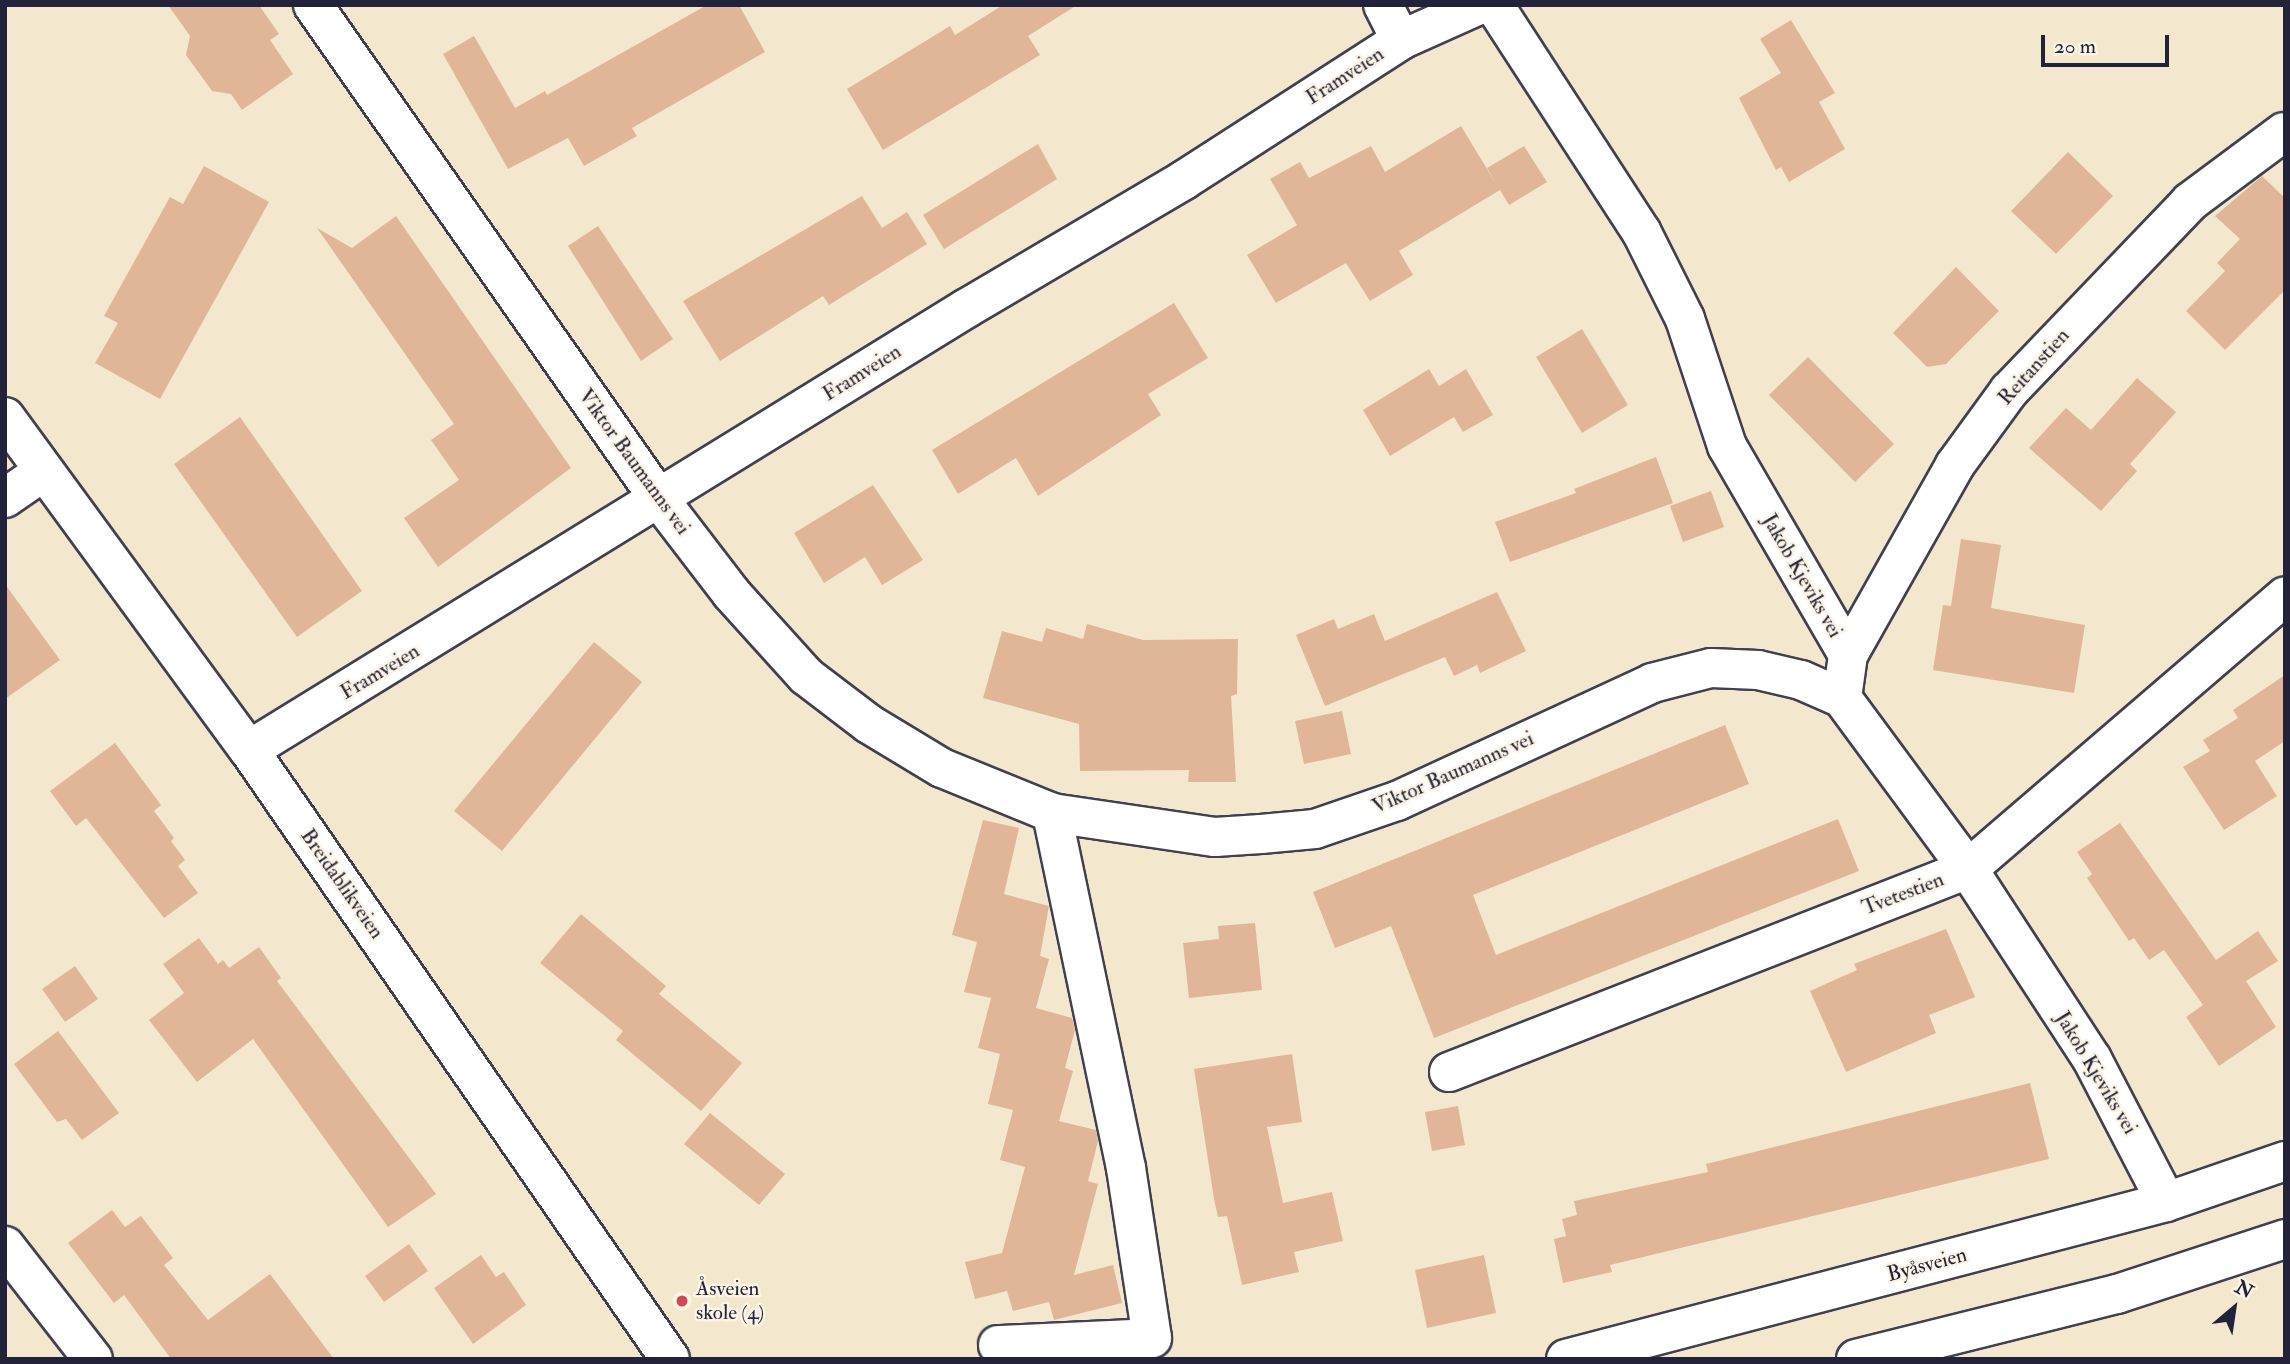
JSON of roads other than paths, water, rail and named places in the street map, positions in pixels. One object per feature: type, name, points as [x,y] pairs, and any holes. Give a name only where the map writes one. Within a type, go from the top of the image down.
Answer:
[{"type":"street","name":"Viktor Baumanns vei","points":[[313,5],[659,499],[731,593],[806,676],[869,724],[942,768],[1052,813],[1215,837],[1315,829],[1396,801],[1652,683],[1711,668],[1758,670],[1801,680],[1842,698]]},
{"type":"street","points":[[1383,5],[1401,40]]},
{"type":"street","name":"Framveien","points":[[249,750],[967,308],[1184,180],[1401,40],[1479,5]]},
{"type":"street","name":"Jakob Kjeviks vei","points":[[1494,5],[1641,231],[1685,320],[1727,446],[1848,655],[1842,698],[1968,869],[2092,1059],[2166,1202]]},
{"type":"street","name":"Reitanstien","points":[[1848,655],[1955,465],[2008,391],[2190,202],[2284,132]]},
{"type":"street","name":"Breidablikveien","points":[[5,417],[249,750],[670,1359]]},
{"type":"street","points":[[5,498],[44,471]]},
{"type":"street","name":"Tvetestien","points":[[1449,1072],[1968,869],[2285,596]]},
{"type":"street","points":[[998,1345],[1153,1338],[1126,1168],[1052,813]]},
{"type":"street","name":"Byåsveien","points":[[1566,1359],[2166,1202],[2285,1161]]},
{"type":"street","points":[[1856,1359],[2117,1294],[2285,1239]]},
{"type":"street","points":[[5,1246],[93,1359]]},
{"type":"place","name":"Åsveien skole (4)","points":[[682,1301]]}]
